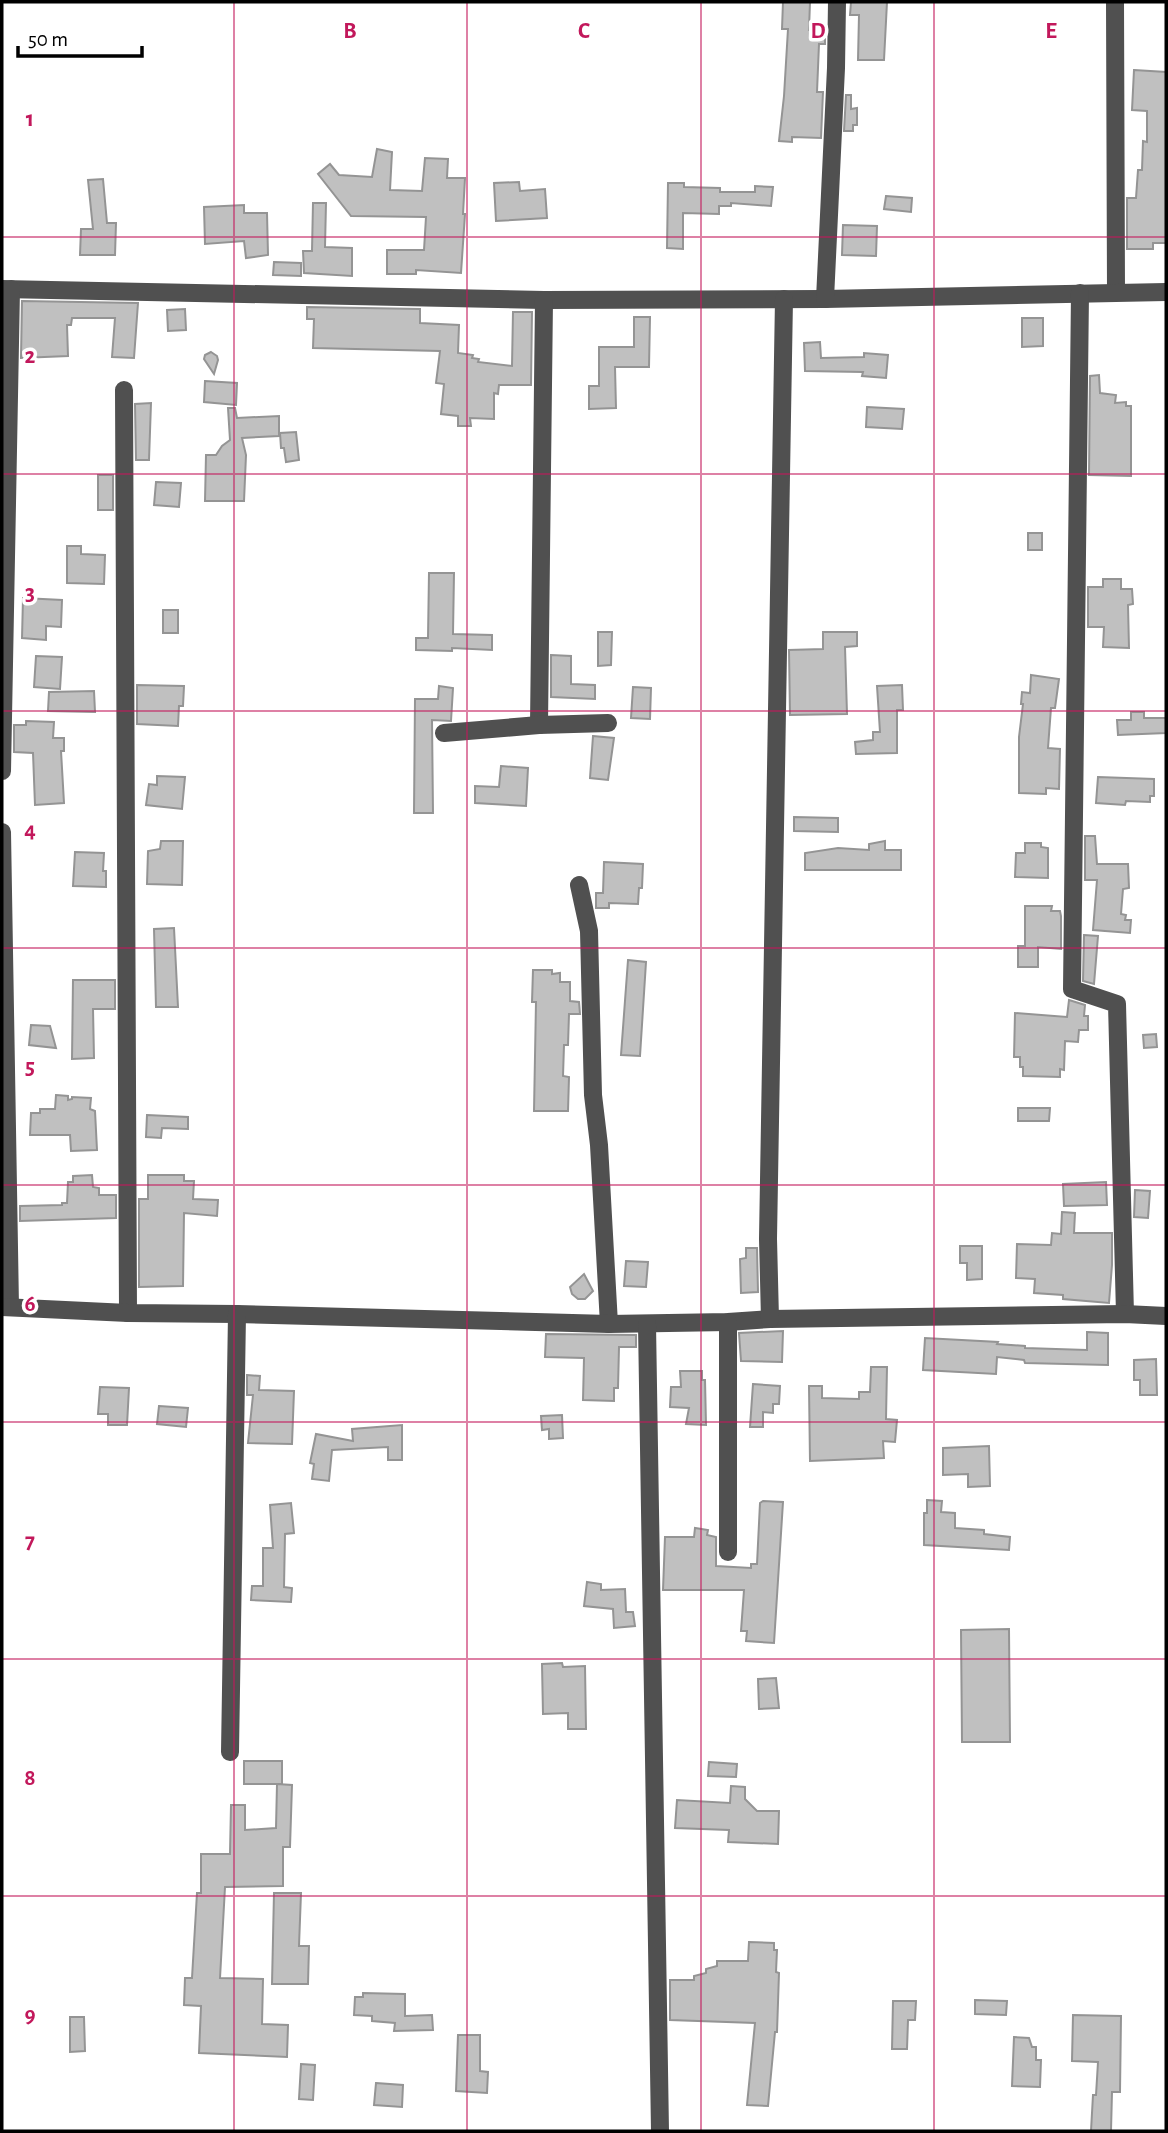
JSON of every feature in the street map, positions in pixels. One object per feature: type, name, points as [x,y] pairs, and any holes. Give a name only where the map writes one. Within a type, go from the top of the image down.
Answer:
[{"type":"street","points":[[825,299],[837,2]]},
{"type":"street","points":[[1115,2],[1116,292]]},
{"type":"street","points":[[2,771],[7,289],[544,300],[825,299],[1166,292]]},
{"type":"street","points":[[1080,293],[1072,989],[1117,1004],[1125,1314]]},
{"type":"street","points":[[770,1319],[768,1239],[784,299]]},
{"type":"street","points":[[539,725],[544,300]]},
{"type":"street","points":[[124,390],[128,1313]]},
{"type":"street","points":[[444,733],[539,725],[608,723]]},
{"type":"street","points":[[2,832],[6,1307],[128,1313],[609,1324],[770,1319],[1125,1314],[1166,1316]]},
{"type":"street","points":[[579,885],[589,932],[592,1082],[609,1324]]},
{"type":"street","points":[[230,1752],[236,1314]]},
{"type":"street","points":[[728,1322],[728,1552]]},
{"type":"street","points":[[647,1324],[660,2131]]},
{"type":"building","points":[[783,2],[810,2],[809,30],[825,31],[825,44],[819,44],[817,92],[823,92],[821,138],[792,137],[792,142],[779,141],[788,29],[782,29]]},
{"type":"building","points":[[851,2],[887,2],[884,60],[858,60],[859,15],[850,15]]},
{"type":"building","points":[[1134,70],[1166,72],[1166,243],[1153,243],[1153,249],[1127,249],[1127,198],[1136,198],[1138,170],[1142,170],[1143,141],[1147,142],[1147,111],[1132,110]]},
{"type":"building","points":[[846,95],[851,95],[851,109],[857,108],[857,125],[853,125],[853,131],[844,131]]},
{"type":"building","points":[[377,149],[392,152],[390,190],[422,191],[425,158],[448,159],[447,178],[465,178],[461,273],[416,270],[416,274],[387,274],[387,250],[424,250],[426,217],[351,216],[318,174],[330,164],[339,175],[372,177]]},
{"type":"building","points":[[103,179],[107,223],[116,223],[115,255],[80,255],[81,229],[93,229],[88,180]]},
{"type":"building","points":[[519,182],[520,191],[545,189],[547,218],[496,221],[494,183]]},
{"type":"building","points":[[668,183],[684,183],[684,187],[720,188],[720,192],[755,192],[755,186],[773,187],[771,206],[731,203],[731,206],[719,206],[719,214],[683,213],[683,249],[667,248]]},
{"type":"building","points":[[886,196],[912,198],[911,212],[884,209]]},
{"type":"building","points":[[313,203],[326,203],[325,247],[352,248],[352,276],[304,273],[303,251],[312,251]]},
{"type":"building","points":[[244,205],[244,213],[267,213],[268,255],[246,258],[244,241],[205,244],[204,207]]},
{"type":"building","points":[[843,225],[877,226],[876,256],[842,255]]},
{"type":"building","points":[[274,262],[301,263],[301,276],[273,275]]},
{"type":"building","points":[[22,301],[138,303],[134,358],[112,357],[115,318],[72,318],[71,325],[67,325],[68,356],[21,358]]},
{"type":"building","points":[[307,307],[420,309],[420,323],[459,325],[458,353],[473,355],[472,358],[479,359],[478,362],[512,366],[513,312],[532,312],[531,385],[499,385],[498,394],[494,393],[494,419],[470,418],[471,426],[458,426],[458,416],[441,414],[444,384],[436,383],[440,351],[313,348],[314,319],[307,319]]},
{"type":"building","points":[[185,309],[186,330],[168,331],[167,310]]},
{"type":"building","points":[[634,317],[650,317],[649,367],[615,367],[616,408],[589,409],[589,386],[599,386],[599,347],[634,347]]},
{"type":"building","points":[[1022,318],[1043,318],[1043,346],[1022,347]]},
{"type":"building","points":[[820,342],[821,358],[864,357],[864,353],[888,355],[886,378],[862,376],[863,372],[805,371],[804,343]]},
{"type":"building","points":[[211,352],[218,360],[214,374],[204,359],[205,355]]},
{"type":"building","points":[[1099,375],[1100,393],[1116,395],[1115,403],[1126,402],[1126,406],[1131,406],[1131,476],[1089,475],[1090,376]]},
{"type":"building","points":[[205,381],[237,383],[236,405],[204,402]]},
{"type":"building","points":[[151,403],[149,460],[136,460],[135,404]]},
{"type":"building","points":[[867,407],[904,409],[902,429],[866,427]]},
{"type":"building","points":[[228,408],[235,408],[237,418],[279,416],[279,436],[242,438],[246,455],[244,501],[205,501],[206,455],[216,455],[230,440]]},
{"type":"building","points":[[296,432],[299,460],[286,462],[280,433]]},
{"type":"building","points":[[98,475],[113,475],[113,510],[98,510]]},
{"type":"building","points":[[156,482],[181,483],[179,507],[154,505]]},
{"type":"building","points":[[1028,533],[1042,533],[1042,550],[1028,550]]},
{"type":"building","points":[[67,546],[81,546],[81,554],[105,555],[104,584],[67,583]]},
{"type":"building","points":[[429,573],[454,573],[453,634],[492,635],[492,650],[416,650],[416,638],[428,638]]},
{"type":"building","points":[[1103,579],[1121,579],[1121,589],[1132,589],[1133,604],[1128,605],[1129,648],[1103,647],[1104,627],[1088,627],[1088,587],[1103,587]]},
{"type":"building","points":[[23,598],[62,600],[61,627],[46,626],[46,640],[22,638]]},
{"type":"building","points":[[163,610],[178,610],[178,633],[163,633]]},
{"type":"building","points":[[598,632],[612,632],[611,665],[598,666]]},
{"type":"building","points":[[823,632],[857,632],[857,646],[845,647],[847,714],[790,715],[789,650],[823,649]]},
{"type":"building","points":[[551,655],[571,656],[571,684],[595,685],[595,699],[551,697]]},
{"type":"building","points":[[36,656],[62,657],[60,689],[34,687]]},
{"type":"building","points":[[1031,675],[1059,679],[1055,708],[1051,708],[1048,748],[1060,749],[1059,789],[1046,788],[1046,794],[1019,793],[1022,692],[1030,693]]},
{"type":"building","points":[[137,685],[184,686],[178,726],[137,724]]},
{"type":"building","points":[[902,685],[903,710],[897,710],[897,753],[856,754],[855,742],[873,740],[873,732],[880,732],[877,686]]},
{"type":"building","points":[[439,686],[453,688],[451,721],[432,720],[433,813],[414,813],[415,699],[438,699]]},
{"type":"building","points":[[633,687],[651,688],[650,719],[631,718]]},
{"type":"building","points":[[94,691],[95,712],[48,711],[49,692]]},
{"type":"building","points":[[1131,712],[1144,712],[1144,718],[1166,718],[1166,733],[1118,735],[1117,720],[1131,720]]},
{"type":"building","points":[[26,721],[54,722],[53,738],[64,738],[64,751],[61,751],[64,803],[35,805],[33,753],[14,752],[14,725],[26,725]]},
{"type":"building","points":[[593,736],[614,738],[608,780],[590,778]]},
{"type":"building","points":[[501,766],[528,768],[526,806],[475,803],[475,786],[499,787]]},
{"type":"building","points":[[157,776],[185,777],[182,809],[146,805],[149,784],[157,785]]},
{"type":"building","points":[[1098,777],[1154,779],[1154,796],[1150,796],[1150,802],[1126,801],[1125,805],[1096,803]]},
{"type":"building","points":[[794,817],[838,818],[838,832],[794,831]]},
{"type":"building","points":[[1085,836],[1095,836],[1097,864],[1128,864],[1129,888],[1123,889],[1121,914],[1126,915],[1125,920],[1131,920],[1130,933],[1093,930],[1097,880],[1085,880]]},
{"type":"building","points":[[161,841],[183,841],[182,885],[147,884],[148,851],[160,849]]},
{"type":"building","points":[[885,841],[885,850],[901,850],[901,870],[805,870],[805,853],[838,848],[869,850],[869,844]]},
{"type":"building","points":[[1025,843],[1041,843],[1041,847],[1048,848],[1048,878],[1015,877],[1016,853],[1025,853]]},
{"type":"building","points":[[75,852],[104,853],[106,887],[73,886]]},
{"type":"building","points":[[604,862],[643,864],[638,904],[609,903],[609,908],[596,908],[596,893],[603,893]]},
{"type":"building","points":[[1025,906],[1052,906],[1051,911],[1060,911],[1061,949],[1038,947],[1038,967],[1018,967],[1018,946],[1025,946]]},
{"type":"building","points":[[174,928],[178,1007],[156,1007],[154,929]]},
{"type":"building","points":[[1084,935],[1098,936],[1094,984],[1083,981]]},
{"type":"building","points":[[628,960],[646,962],[640,1056],[621,1055]]},
{"type":"building","points":[[533,970],[560,973],[560,982],[570,982],[570,1001],[579,1002],[580,1014],[569,1014],[568,1045],[564,1045],[563,1076],[569,1077],[568,1111],[534,1111],[536,1002],[532,1002]]},
{"type":"building","points":[[73,980],[115,980],[115,1009],[93,1009],[94,1058],[72,1059]]},
{"type":"building","points":[[1069,1000],[1085,1005],[1084,1016],[1088,1016],[1088,1030],[1079,1030],[1078,1042],[1065,1041],[1064,1070],[1060,1069],[1060,1077],[1023,1076],[1020,1057],[1014,1057],[1015,1013],[1067,1017]]},
{"type":"building","points":[[31,1025],[50,1026],[56,1048],[29,1045]]},
{"type":"building","points":[[1156,1034],[1157,1047],[1144,1048],[1143,1035]]},
{"type":"building","points":[[56,1095],[68,1096],[68,1100],[72,1097],[91,1098],[90,1109],[95,1111],[97,1150],[71,1151],[70,1135],[30,1135],[31,1113],[40,1113],[40,1109],[55,1109]]},
{"type":"building","points":[[1018,1108],[1050,1108],[1049,1121],[1018,1121]]},
{"type":"building","points":[[147,1115],[188,1117],[188,1129],[162,1128],[161,1138],[146,1137]]},
{"type":"building","points":[[92,1175],[93,1187],[99,1188],[99,1195],[116,1195],[116,1218],[20,1221],[20,1206],[67,1203],[68,1182],[73,1182],[73,1176]]},
{"type":"building","points":[[148,1175],[184,1175],[184,1181],[194,1181],[193,1199],[218,1200],[217,1216],[184,1213],[183,1286],[139,1287],[139,1199],[148,1199]]},
{"type":"building","points":[[1106,1182],[1107,1205],[1064,1206],[1063,1184]]},
{"type":"building","points":[[1135,1190],[1150,1191],[1148,1218],[1134,1217]]},
{"type":"building","points":[[1062,1212],[1075,1213],[1074,1233],[1112,1233],[1109,1303],[1063,1299],[1063,1295],[1034,1293],[1035,1279],[1016,1278],[1017,1244],[1051,1245],[1052,1233],[1061,1234]]},
{"type":"building","points":[[960,1246],[982,1246],[982,1279],[967,1280],[967,1263],[960,1263]]},
{"type":"building","points":[[746,1248],[757,1248],[758,1292],[741,1293],[740,1259],[746,1258]]},
{"type":"building","points":[[626,1261],[648,1262],[646,1287],[624,1286]]},
{"type":"building","points":[[584,1274],[593,1291],[585,1299],[578,1299],[572,1294],[570,1287]]},
{"type":"building","points":[[783,1331],[782,1362],[741,1361],[739,1333]]},
{"type":"building","points":[[1087,1332],[1108,1333],[1108,1365],[1025,1363],[1024,1360],[997,1357],[996,1374],[923,1370],[925,1338],[998,1342],[997,1344],[1025,1348],[1087,1350]]},
{"type":"building","points":[[546,1334],[636,1335],[636,1347],[619,1347],[618,1388],[614,1388],[614,1401],[583,1400],[584,1358],[545,1357]]},
{"type":"building","points":[[1156,1359],[1157,1395],[1140,1395],[1140,1380],[1134,1380],[1134,1360]]},
{"type":"building","points":[[871,1367],[887,1367],[886,1419],[897,1420],[895,1442],[883,1441],[884,1458],[810,1461],[809,1386],[822,1386],[822,1398],[859,1399],[859,1392],[870,1392]]},
{"type":"building","points":[[680,1371],[702,1371],[702,1380],[705,1380],[706,1425],[686,1424],[689,1408],[670,1407],[671,1387],[681,1387]]},
{"type":"building","points":[[247,1375],[260,1376],[259,1390],[294,1391],[292,1444],[248,1443],[253,1395],[247,1395]]},
{"type":"building","points":[[753,1384],[780,1386],[779,1404],[773,1404],[773,1413],[763,1412],[763,1427],[750,1427]]},
{"type":"building","points":[[100,1387],[129,1388],[127,1425],[108,1425],[108,1414],[98,1414]]},
{"type":"building","points":[[159,1406],[188,1408],[186,1427],[157,1424]]},
{"type":"building","points":[[562,1415],[563,1438],[549,1439],[549,1429],[542,1430],[541,1416]]},
{"type":"building","points":[[402,1425],[402,1460],[388,1460],[388,1447],[332,1450],[329,1481],[312,1479],[314,1464],[310,1463],[316,1434],[353,1441],[352,1429]]},
{"type":"building","points":[[989,1446],[990,1486],[968,1487],[968,1474],[943,1475],[943,1448]]},
{"type":"building","points":[[927,1500],[942,1501],[941,1512],[955,1513],[955,1528],[984,1530],[984,1534],[1010,1537],[1009,1550],[924,1545],[924,1513],[927,1513]]},
{"type":"building","points":[[783,1502],[774,1643],[746,1641],[747,1631],[741,1631],[744,1590],[663,1590],[665,1537],[694,1537],[695,1528],[708,1530],[707,1535],[716,1537],[716,1566],[751,1568],[751,1564],[757,1564],[760,1503]]},
{"type":"building","points":[[291,1503],[294,1533],[285,1534],[284,1587],[292,1588],[291,1602],[251,1600],[252,1586],[263,1586],[263,1548],[273,1548],[270,1505]]},
{"type":"building","points":[[587,1582],[601,1584],[601,1590],[625,1589],[626,1612],[633,1612],[635,1626],[614,1628],[613,1609],[584,1606]]},
{"type":"building","points":[[1009,1629],[1010,1742],[962,1742],[961,1630]]},
{"type":"building","points":[[562,1663],[563,1667],[585,1666],[586,1729],[568,1729],[568,1713],[543,1714],[542,1664]]},
{"type":"building","points":[[776,1678],[779,1708],[759,1709],[758,1679]]},
{"type":"building","points":[[244,1761],[282,1761],[282,1784],[244,1784]]},
{"type":"building","points":[[709,1762],[737,1764],[736,1777],[708,1776]]},
{"type":"building","points":[[277,1784],[292,1785],[290,1847],[283,1847],[283,1886],[225,1887],[220,1978],[263,1979],[262,2024],[288,2025],[287,2057],[199,2053],[201,2006],[184,2005],[185,1978],[192,1978],[197,1893],[201,1893],[201,1854],[230,1854],[231,1805],[245,1805],[245,1830],[276,1828]]},
{"type":"building","points":[[731,1786],[745,1787],[745,1799],[757,1811],[779,1811],[778,1844],[728,1842],[729,1830],[675,1828],[677,1800],[730,1803]]},
{"type":"building","points":[[274,1893],[301,1893],[299,1946],[309,1946],[308,1984],[272,1984]]},
{"type":"building","points":[[749,1942],[774,1943],[774,1950],[777,1950],[777,2032],[768,2106],[747,2105],[755,2023],[670,2020],[670,1980],[694,1980],[694,1976],[717,1966],[717,1961],[748,1961]]},
{"type":"building","points":[[363,1993],[405,1994],[405,2016],[432,2015],[433,2030],[394,2031],[395,2023],[372,2021],[372,2016],[354,2015],[355,1997],[363,1997]]},
{"type":"building","points":[[975,2000],[1007,2001],[1006,2015],[975,2014]]},
{"type":"building","points":[[893,2001],[916,2001],[915,2020],[908,2020],[907,2049],[892,2049]]},
{"type":"building","points":[[1073,2015],[1121,2016],[1120,2092],[1112,2092],[1111,2131],[1091,2131],[1098,2062],[1072,2061]]},
{"type":"building","points":[[70,2017],[84,2017],[85,2051],[70,2052]]},
{"type":"building","points":[[458,2035],[480,2035],[480,2071],[488,2072],[487,2093],[456,2091]]},
{"type":"building","points":[[1014,2037],[1029,2038],[1032,2047],[1036,2047],[1036,2060],[1041,2060],[1040,2087],[1012,2086]]},
{"type":"building","points":[[301,2064],[315,2065],[313,2100],[299,2099]]},
{"type":"building","points":[[376,2083],[403,2085],[402,2107],[374,2105]]}]
